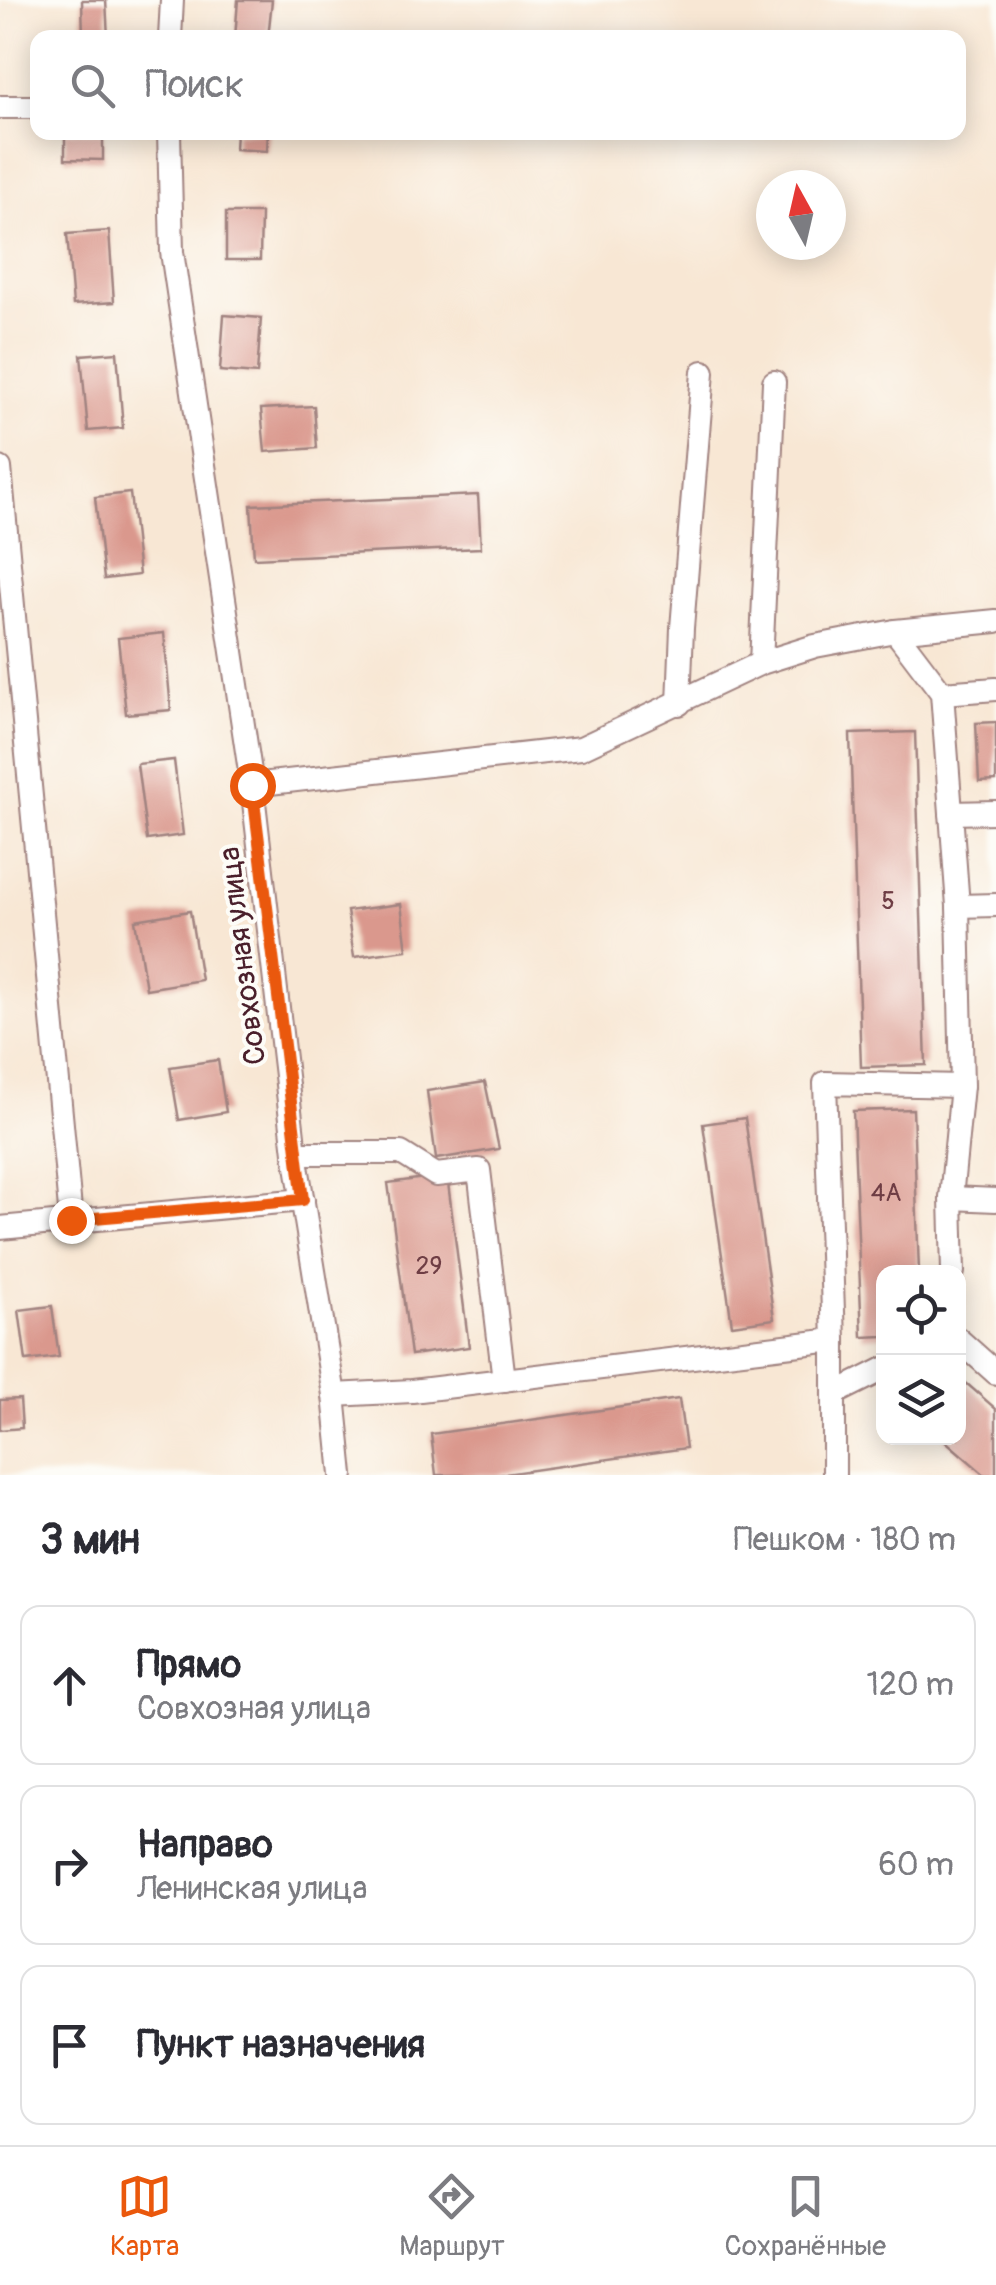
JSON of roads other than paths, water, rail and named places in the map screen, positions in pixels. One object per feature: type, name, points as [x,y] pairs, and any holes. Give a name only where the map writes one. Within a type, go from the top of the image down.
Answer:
[{"type":"street","points":[[170,30],[172,0]]},
{"type":"street","points":[[0,107],[30,108]]},
{"type":"street","name":"Совхозная улица","points":[[169,140],[172,252],[252,785],[295,1153],[334,1395],[342,1475]]},
{"type":"street","points":[[679,704],[703,372]]},
{"type":"street","points":[[761,663],[774,382]]},
{"type":"street","points":[[0,468],[71,1220]]},
{"type":"street","points":[[252,785],[581,748],[761,663],[815,646],[895,630],[996,622]]},
{"type":"street","points":[[895,630],[942,692],[958,906],[962,1086],[951,1198],[953,1265]]},
{"type":"street","points":[[942,692],[996,690]]},
{"type":"street","points":[[951,814],[996,812]]},
{"type":"street","points":[[958,906],[996,905]]},
{"type":"street","points":[[834,1475],[834,1340],[825,1083],[962,1086]]},
{"type":"street","points":[[295,1153],[401,1153],[436,1174],[479,1170],[504,1380]]},
{"type":"street","points":[[951,1198],[996,1200]]},
{"type":"street","points":[[0,1228],[303,1200]]},
{"type":"street","points":[[334,1395],[412,1391],[834,1340]]},
{"type":"street","points":[[966,1346],[996,1373]]},
{"type":"street","points":[[834,1394],[876,1374]]}]
